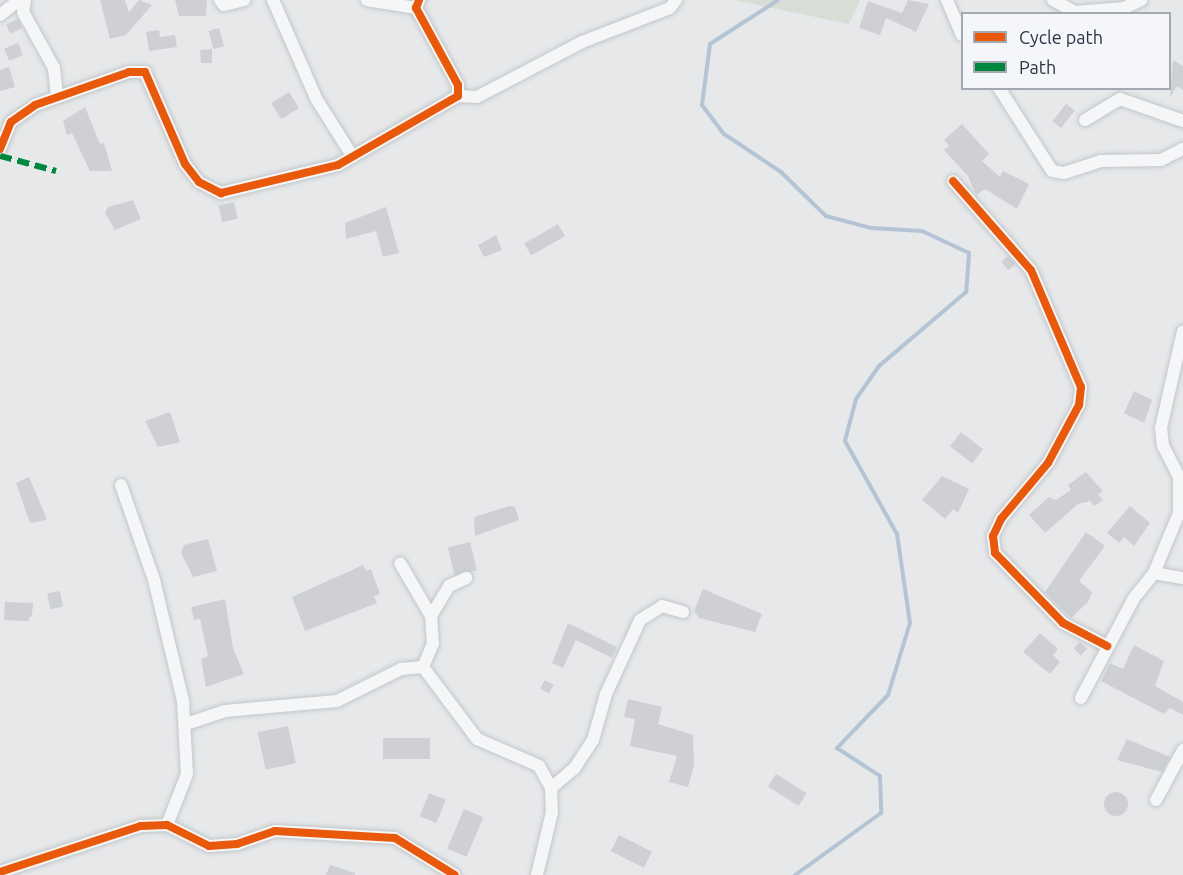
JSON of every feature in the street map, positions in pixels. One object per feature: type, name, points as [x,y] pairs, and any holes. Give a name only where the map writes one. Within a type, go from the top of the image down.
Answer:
[{"type":"street","points":[[0,15],[19,0]]},
{"type":"street","points":[[25,0],[23,12],[54,68],[57,96]]},
{"type":"street","points":[[220,0],[224,5],[244,0]]},
{"type":"street","points":[[273,0],[317,100],[353,157]]},
{"type":"street","points":[[367,0],[417,4],[458,85],[458,96]]},
{"type":"street","points":[[0,149],[11,122],[57,96],[145,72],[185,164],[199,182],[221,193],[280,183],[353,157],[458,96],[477,98],[582,42],[670,8],[676,0]]},
{"type":"street","points":[[947,0],[961,31]]},
{"type":"street","points":[[1053,0],[1075,12],[1124,8],[1142,0]]},
{"type":"street","points":[[1000,90],[1052,171],[1064,173],[1100,161],[1161,160],[1183,149]]},
{"type":"street","points":[[1085,120],[1120,99],[1183,121]]},
{"type":"street","points":[[953,181],[1031,270],[1081,387],[1079,405],[1048,463],[1001,519],[993,536],[995,553],[1063,623],[1107,646]]},
{"type":"street","points":[[1081,698],[1107,646],[1154,573],[1179,513],[1179,477],[1163,446],[1161,428],[1183,331]]},
{"type":"street","points":[[121,485],[154,580],[186,724],[187,774],[167,825]]},
{"type":"street","points":[[400,563],[431,616],[433,644],[423,667]]},
{"type":"street","points":[[1154,573],[1183,578]]},
{"type":"street","points":[[431,616],[449,585],[466,578]]},
{"type":"street","points":[[551,788],[574,769],[593,740],[606,694],[640,620],[662,606],[683,612]]},
{"type":"street","points":[[186,724],[225,711],[338,701],[401,669],[423,667]]},
{"type":"street","points":[[423,667],[477,739],[539,766],[551,788],[552,812],[537,875]]},
{"type":"street","points":[[1156,800],[1183,750]]},
{"type":"street","points":[[0,872],[141,826],[167,825],[209,846],[237,844],[275,831],[395,838],[455,875]]},
{"type":"shaded area","points":[[734,0],[860,0],[849,24]]},
{"type":"building","points":[[100,0],[125,0],[129,12],[139,0],[152,5],[126,35],[110,39]]},
{"type":"building","points":[[175,0],[207,0],[206,16],[179,16]]},
{"type":"building","points":[[908,0],[929,4],[916,32],[886,18],[880,35],[859,28],[868,1],[902,13]]},
{"type":"building","points":[[18,19],[22,28],[10,33],[6,24]]},
{"type":"building","points":[[219,28],[224,46],[214,49],[208,31]]},
{"type":"building","points":[[159,30],[160,37],[175,35],[177,47],[149,51],[146,32]]},
{"type":"building","points":[[18,43],[23,55],[9,61],[4,49]]},
{"type":"building","points":[[212,49],[212,63],[201,63],[200,50]]},
{"type":"building","points":[[1173,60],[1183,66],[1183,90],[1177,86],[1170,98]]},
{"type":"building","points":[[9,67],[15,87],[0,91],[0,70]]},
{"type":"building","points":[[289,92],[299,108],[281,119],[271,103]]},
{"type":"building","points":[[1066,104],[1075,111],[1061,128],[1052,121]]},
{"type":"building","points":[[85,107],[100,144],[104,143],[112,171],[90,171],[72,133],[67,135],[63,121]]},
{"type":"building","points":[[962,124],[989,154],[982,161],[1000,177],[1003,171],[1029,184],[1017,209],[985,189],[976,195],[968,176],[944,150],[949,146],[944,140]]},
{"type":"building","points":[[133,200],[141,219],[115,230],[105,213],[108,207]]},
{"type":"building","points":[[234,202],[238,219],[222,222],[218,206]]},
{"type":"building","points":[[386,207],[399,253],[383,257],[376,231],[346,239],[345,223]]},
{"type":"building","points":[[558,224],[565,236],[531,256],[524,244]]},
{"type":"building","points":[[496,235],[502,250],[484,257],[478,245]]},
{"type":"building","points":[[1008,256],[1015,264],[1008,270],[1001,262]]},
{"type":"building","points":[[1134,391],[1152,400],[1144,423],[1124,413]]},
{"type":"building","points":[[170,412],[180,442],[158,447],[145,421]]},
{"type":"building","points":[[961,432],[983,449],[972,463],[950,446]]},
{"type":"building","points":[[1086,472],[1103,491],[1098,494],[1103,500],[1094,506],[1090,501],[1078,504],[1045,533],[1029,515],[1049,497],[1056,500],[1071,490],[1068,485]]},
{"type":"building","points":[[942,476],[969,489],[958,513],[953,509],[945,519],[922,500]]},
{"type":"building","points":[[29,477],[47,519],[30,523],[16,483]]},
{"type":"building","points":[[509,506],[515,507],[519,520],[475,536],[474,517]]},
{"type":"building","points":[[1130,506],[1150,523],[1134,546],[1124,537],[1119,543],[1107,533]]},
{"type":"building","points":[[1086,532],[1105,546],[1079,581],[1092,592],[1088,602],[1071,618],[1045,592]]},
{"type":"building","points":[[208,539],[217,571],[193,577],[181,553],[184,545]]},
{"type":"building","points":[[470,542],[477,570],[455,576],[448,548]]},
{"type":"building","points":[[363,565],[366,571],[371,569],[380,594],[374,596],[377,603],[305,631],[292,597]]},
{"type":"building","points":[[703,589],[762,614],[755,632],[699,618],[694,611]]},
{"type":"building","points":[[60,591],[63,607],[50,609],[47,593]]},
{"type":"building","points":[[225,599],[233,648],[244,674],[206,687],[201,659],[208,656],[200,619],[194,620],[191,607]]},
{"type":"building","points":[[5,602],[33,603],[32,615],[28,621],[4,620]]},
{"type":"building","points":[[568,623],[617,647],[612,658],[576,640],[563,668],[552,663]]},
{"type":"building","points":[[1040,633],[1058,649],[1053,655],[1060,662],[1050,674],[1023,652]]},
{"type":"building","points":[[1080,642],[1087,649],[1081,655],[1074,648]]},
{"type":"building","points":[[1134,645],[1164,661],[1155,686],[1183,702],[1183,715],[1170,708],[1164,714],[1101,681],[1110,663],[1123,669]]},
{"type":"building","points":[[545,680],[554,685],[549,694],[540,689]]},
{"type":"building","points":[[628,699],[662,707],[658,724],[693,735],[694,766],[688,787],[669,782],[677,756],[630,746],[635,719],[624,717]]},
{"type":"building","points":[[288,726],[296,763],[266,770],[258,732]]},
{"type":"building","points":[[383,738],[430,738],[430,759],[383,759]]},
{"type":"building","points":[[1127,739],[1170,757],[1162,772],[1117,760]]},
{"type":"building","points":[[776,774],[807,793],[799,806],[768,787]]},
{"type":"building","points":[[1116,792],[1125,795],[1128,804],[1125,813],[1116,816],[1107,813],[1104,804],[1107,795]]},
{"type":"building","points":[[429,793],[446,800],[436,823],[420,816]]},
{"type":"building","points":[[464,809],[483,817],[467,857],[447,849]]},
{"type":"building","points":[[619,835],[652,852],[644,868],[611,851]]},
{"type":"building","points":[[330,865],[355,873],[355,875],[326,875]]},
{"type":"waterway","points":[[778,0],[710,44],[702,105],[724,134],[781,172],[826,216],[871,228],[922,231],[969,253],[966,292],[879,366],[856,399],[845,441],[897,534],[910,623],[888,695],[837,748],[880,776],[881,813],[795,875]]},
{"type":"marked path","points":[[0,156],[56,171]]},
{"type":"cycle path","points":[[0,149],[11,122],[35,105],[129,72],[145,72],[185,164],[199,182],[221,193],[338,165],[458,96],[458,85],[416,8],[419,0]]},
{"type":"cycle path","points":[[953,181],[1031,270],[1081,387],[1079,405],[1048,463],[1001,519],[993,536],[995,553],[1063,623],[1107,646]]},
{"type":"cycle path","points":[[0,872],[141,826],[167,825],[209,846],[237,844],[275,831],[395,838],[455,875]]}]
